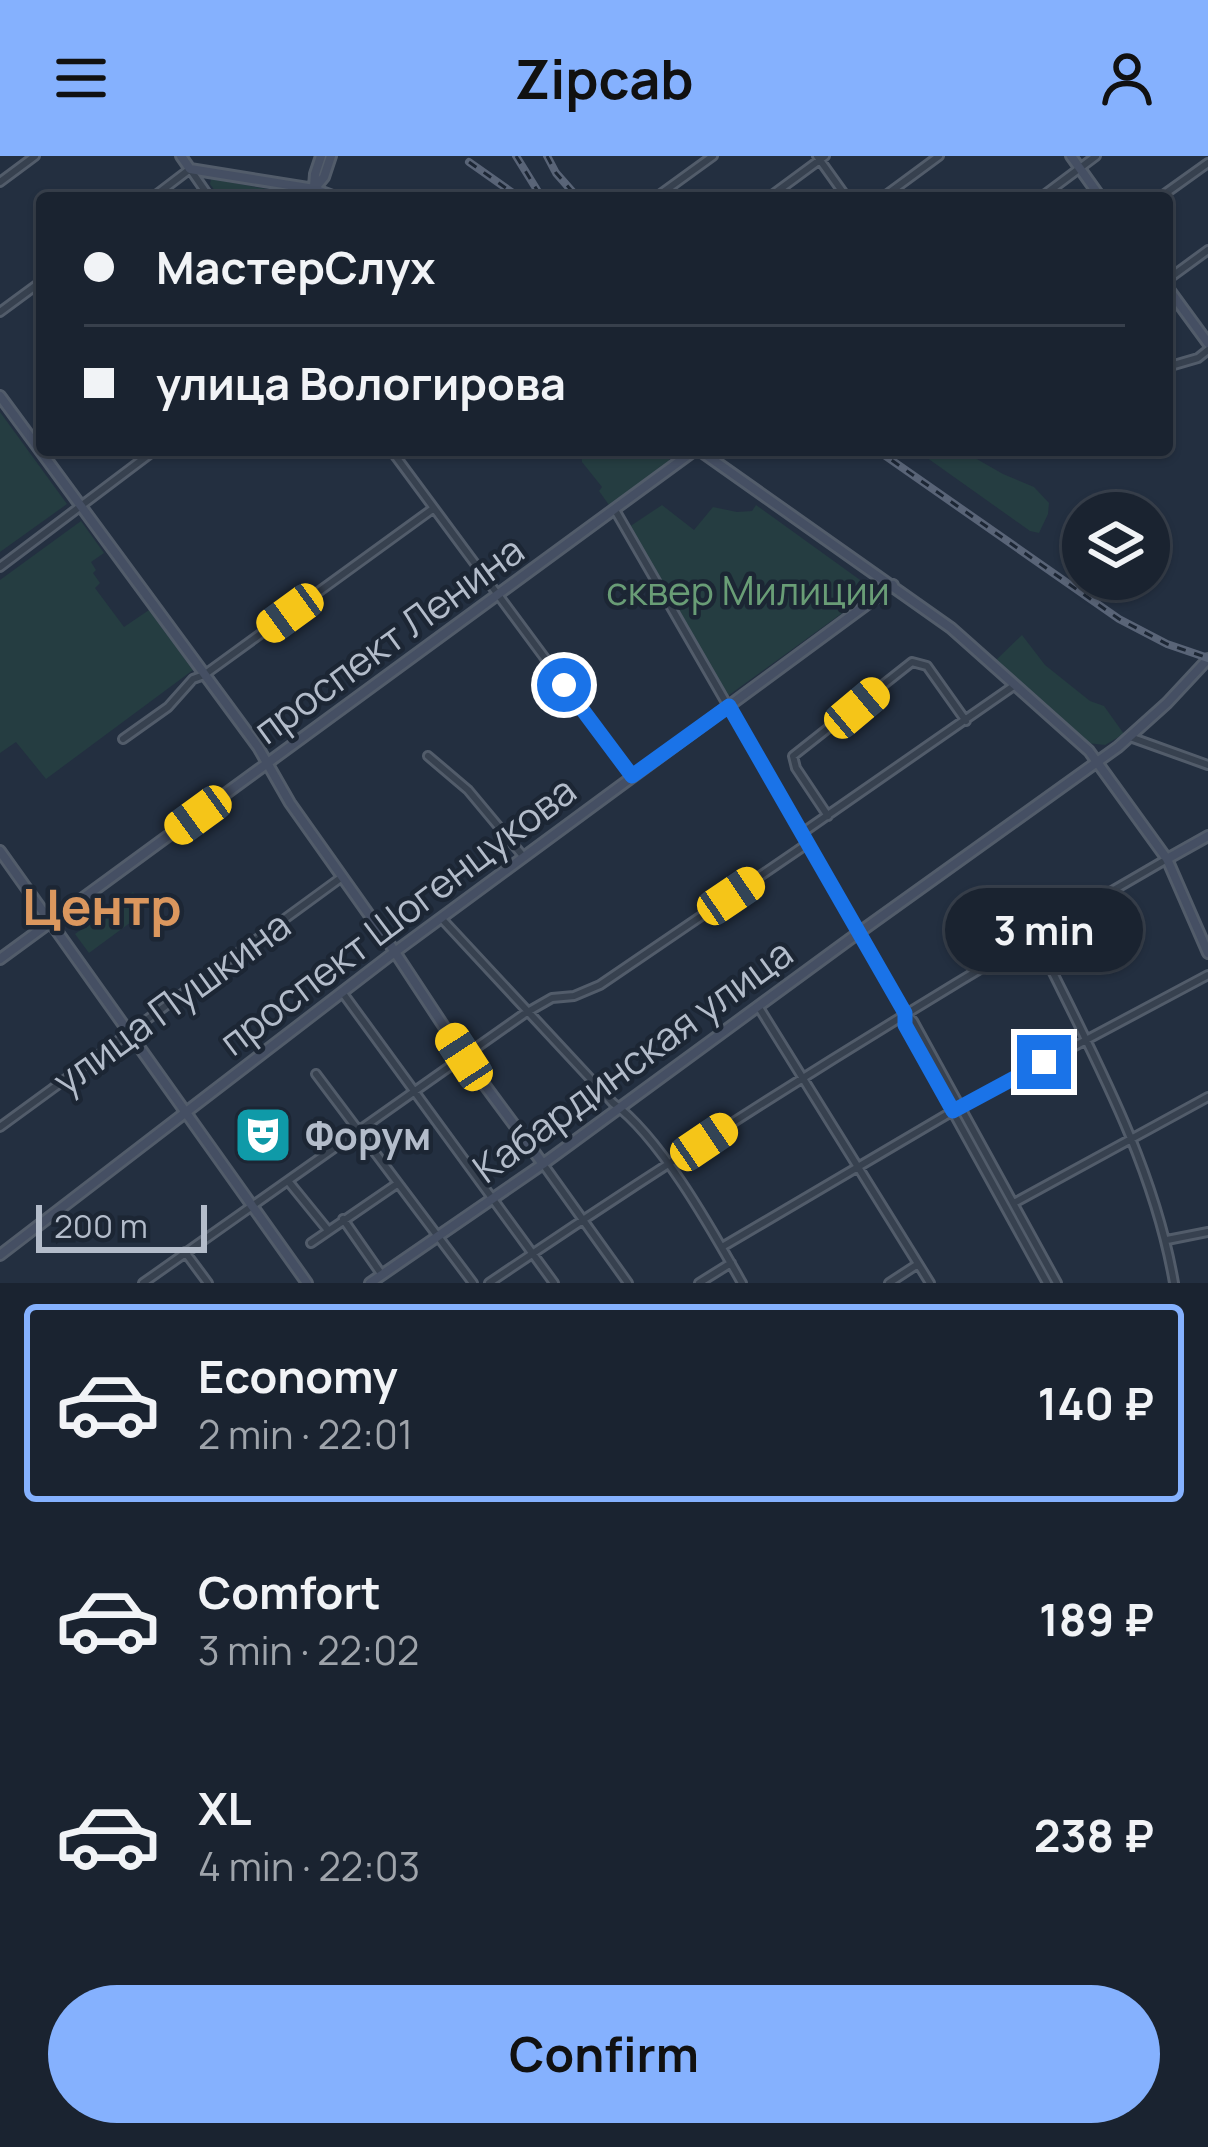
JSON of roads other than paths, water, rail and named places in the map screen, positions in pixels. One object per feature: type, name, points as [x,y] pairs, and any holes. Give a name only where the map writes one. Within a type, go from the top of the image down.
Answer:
[{"type":"main road","points":[[182,156],[190,169],[322,192]]},
{"type":"main road","points":[[314,189],[321,156]]},
{"type":"main road","points":[[314,189],[332,156]]},
{"type":"main road","points":[[1071,156],[1097,192]]},
{"type":"main road","points":[[1173,293],[1208,346]]},
{"type":"main road","points":[[0,396],[36,445]]},
{"type":"main road","points":[[44,456],[258,747],[290,803],[543,1164]]},
{"type":"main road","name":"проспект Ленина","points":[[0,959],[689,456]]},
{"type":"main road","points":[[706,456],[951,628],[1098,761],[1167,860],[1208,953]]},
{"type":"main road","name":"проспект Шогенцукова","points":[[0,1255],[395,952],[892,585]]},
{"type":"main road","name":"Кабардинская улица","points":[[370,1283],[543,1164],[1098,761],[1167,703],[1208,659]]},
{"type":"main road","points":[[1167,860],[1208,836]]},
{"type":"main road","points":[[0,851],[307,1283]]},
{"type":"street","points":[[0,182],[35,156]]},
{"type":"street","points":[[663,192],[713,156]]},
{"type":"street","points":[[890,192],[939,156]]},
{"type":"street","points":[[1048,192],[1096,156]]},
{"type":"street","points":[[776,192],[820,157],[843,192]]},
{"type":"street","points":[[1168,192],[1208,163]]},
{"type":"street","points":[[160,192],[190,169],[206,192]]},
{"type":"street","points":[[1173,279],[1208,250]]},
{"type":"street","points":[[0,312],[36,285]]},
{"type":"street","points":[[1173,365],[1198,358],[1208,346]]},
{"type":"street","points":[[0,567],[147,456]]},
{"type":"street","points":[[395,456],[632,776]]},
{"type":"street","points":[[123,740],[168,707],[193,680],[434,508]]},
{"type":"street","points":[[615,509],[905,1013],[905,1025],[1057,1283]]},
{"type":"street","points":[[828,816],[793,756],[912,662],[927,666],[966,721]]},
{"type":"street","points":[[802,833],[1015,686]]},
{"type":"street","points":[[1130,737],[1208,765]]},
{"type":"street","points":[[428,755],[468,790],[523,856]]},
{"type":"street","points":[[142,1283],[530,1012],[552,998],[600,986],[808,844]]},
{"type":"street","points":[[489,1283],[802,1077],[1167,860]]},
{"type":"street","name":"улица Пушкина","points":[[1,1123],[342,877]]},
{"type":"street","points":[[441,918],[669,1165],[742,1283]]},
{"type":"street","points":[[1035,936],[1131,1138],[1167,1240],[1174,1283]]},
{"type":"street","points":[[722,1247],[957,1109],[1208,975]]},
{"type":"street","points":[[342,992],[554,1283]]},
{"type":"street","points":[[758,1006],[930,1283]]},
{"type":"street","points":[[316,1074],[473,1283]]},
{"type":"street","points":[[1014,1203],[1208,1097]]},
{"type":"street","points":[[957,1109],[1047,1283]]},
{"type":"street","points":[[543,1164],[628,1283]]},
{"type":"street","points":[[288,1180],[328,1230]]},
{"type":"street","points":[[311,1243],[397,1184]]},
{"type":"street","points":[[343,1219],[382,1275]]},
{"type":"street","points":[[1167,1240],[1208,1232]]},
{"type":"street","points":[[185,1252],[208,1283]]},
{"type":"street","points":[[699,1283],[730,1263]]},
{"type":"street","points":[[890,1283],[918,1264]]},
{"type":"railway","points":[[516,156],[538,192]]},
{"type":"railway","points":[[547,156],[573,192]]},
{"type":"railway","points":[[469,162],[512,192]]},
{"type":"railway","points":[[886,456],[1119,619],[1167,644],[1208,658]]},
{"type":"place","name":"Форум","points":[[263,1135]]},
{"type":"district","name":"Центр","points":[[102,905]]},
{"type":"park label","name":"сквер Милиции","points":[[748,590]]}]
